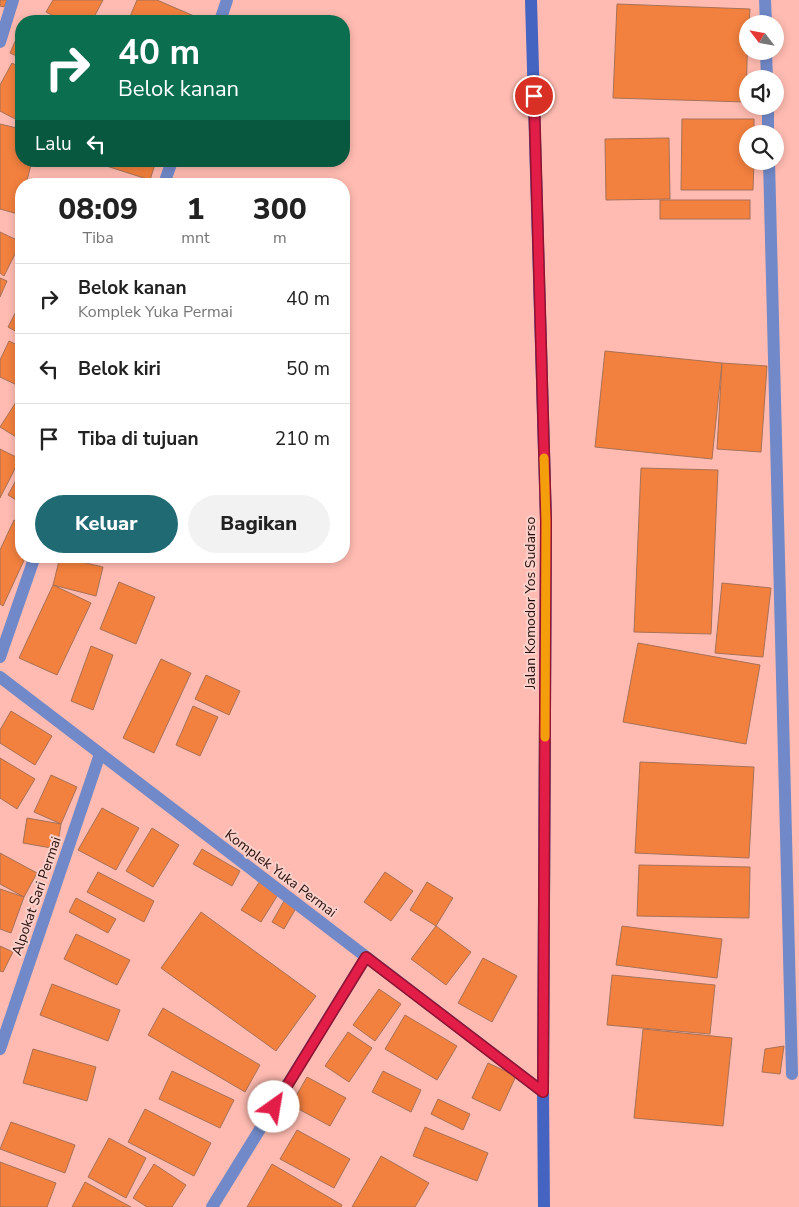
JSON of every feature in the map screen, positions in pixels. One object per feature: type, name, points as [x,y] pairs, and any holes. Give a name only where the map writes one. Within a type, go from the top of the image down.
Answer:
[{"type":"street","points":[[0,42],[14,0]]},
{"type":"street","points":[[222,15],[227,0]]},
{"type":"street","name":"Jalan Komodor Yos Sudarso","points":[[531,0],[546,521],[544,1207]]},
{"type":"street","points":[[765,0],[766,15]]},
{"type":"street","points":[[769,170],[792,1074]]},
{"type":"street","points":[[0,657],[33,563]]},
{"type":"street","name":"Komplek Yuka Permai","points":[[0,677],[543,1092]]},
{"type":"street","name":"Alpokat Sari Permai","points":[[0,1049],[100,754]]},
{"type":"street","points":[[212,1207],[366,957]]},
{"type":"building","points":[[0,0],[7,0],[4,7],[0,6]]},
{"type":"building","points":[[53,0],[103,0],[95,15],[52,15],[46,12]]},
{"type":"building","points":[[137,0],[157,0],[192,15],[131,15]]},
{"type":"building","points":[[617,4],[750,9],[750,15],[739,15],[739,60],[747,60],[747,70],[739,70],[739,102],[613,98]]},
{"type":"building","points":[[15,42],[15,55],[10,53]]},
{"type":"building","points":[[12,63],[15,65],[15,119],[0,111],[0,85]]},
{"type":"building","points":[[682,119],[754,119],[754,125],[739,125],[739,170],[754,170],[753,190],[681,190]]},
{"type":"building","points":[[0,124],[15,128],[15,167],[30,167],[28,178],[15,178],[15,213],[0,209]]},
{"type":"building","points":[[669,138],[670,199],[606,200],[605,139]]},
{"type":"building","points":[[110,167],[154,167],[151,178],[144,178]]},
{"type":"building","points":[[660,200],[750,200],[750,219],[660,219]]},
{"type":"building","points":[[0,232],[15,239],[15,254],[4,276],[0,273]]},
{"type":"building","points":[[0,278],[7,281],[0,297]]},
{"type":"building","points":[[15,314],[15,331],[8,327]]},
{"type":"building","points":[[9,341],[15,344],[15,384],[0,377],[0,360]]},
{"type":"building","points":[[605,351],[722,363],[712,459],[595,447]]},
{"type":"building","points":[[722,363],[767,366],[761,452],[717,449]]},
{"type":"building","points":[[15,404],[15,436],[0,427]]},
{"type":"building","points":[[0,449],[15,456],[15,469],[0,498]]},
{"type":"building","points":[[641,468],[718,470],[711,634],[634,632]]},
{"type":"building","points":[[15,482],[15,499],[8,495]]},
{"type":"building","points":[[15,520],[15,563],[23,563],[3,606],[0,604],[0,550]]},
{"type":"building","points":[[58,563],[86,563],[103,567],[96,596],[53,585]]},
{"type":"building","points":[[119,582],[155,597],[136,644],[100,629]]},
{"type":"building","points":[[722,583],[771,588],[763,657],[715,653]]},
{"type":"building","points":[[53,585],[91,603],[57,675],[19,658]]},
{"type":"building","points":[[638,643],[760,665],[746,744],[623,722]]},
{"type":"building","points":[[91,646],[113,655],[93,710],[71,701]]},
{"type":"building","points":[[161,659],[191,673],[154,753],[123,738]]},
{"type":"building","points":[[206,675],[240,691],[229,715],[195,699]]},
{"type":"building","points":[[193,706],[218,717],[200,756],[176,745]]},
{"type":"building","points":[[11,711],[52,736],[35,765],[0,743],[0,730]]},
{"type":"building","points":[[0,758],[35,779],[17,809],[0,798]]},
{"type":"building","points":[[640,762],[754,767],[749,858],[635,853]]},
{"type":"building","points":[[51,775],[77,787],[61,824],[34,812]]},
{"type":"building","points":[[102,808],[139,828],[116,870],[78,850]]},
{"type":"building","points":[[27,818],[61,824],[57,849],[23,843]]},
{"type":"building","points":[[152,828],[179,845],[153,887],[126,871]]},
{"type":"building","points":[[202,849],[240,871],[232,886],[193,864]]},
{"type":"building","points":[[0,853],[37,873],[24,897],[0,884]]},
{"type":"building","points":[[639,865],[750,867],[749,918],[637,916]]},
{"type":"building","points":[[98,872],[154,901],[144,922],[87,892]]},
{"type":"building","points":[[385,872],[413,891],[391,921],[364,902]]},
{"type":"building","points":[[260,881],[279,893],[261,922],[241,910]]},
{"type":"building","points":[[427,882],[453,898],[436,926],[410,910]]},
{"type":"building","points":[[0,889],[24,897],[11,933],[0,929]]},
{"type":"building","points":[[76,898],[116,919],[108,933],[69,912]]},
{"type":"building","points":[[284,901],[296,908],[284,929],[272,922]]},
{"type":"building","points":[[201,912],[316,996],[276,1051],[161,968]]},
{"type":"building","points":[[436,926],[471,952],[446,985],[411,959]]},
{"type":"building","points":[[622,926],[722,939],[717,978],[616,965]]},
{"type":"building","points":[[76,934],[130,960],[117,985],[64,959]]},
{"type":"building","points":[[0,946],[13,952],[3,972],[0,971]]},
{"type":"building","points":[[483,958],[517,976],[492,1022],[458,1003]]},
{"type":"building","points":[[612,975],[715,985],[710,1034],[607,1025]]},
{"type":"building","points":[[52,984],[120,1010],[108,1041],[40,1015]]},
{"type":"building","points":[[379,989],[401,1004],[375,1041],[353,1025]]},
{"type":"building","points":[[163,1008],[260,1065],[245,1092],[148,1035]]},
{"type":"building","points":[[405,1015],[457,1046],[437,1080],[385,1049]]},
{"type":"building","points":[[643,1029],[732,1038],[723,1126],[634,1118]]},
{"type":"building","points":[[348,1032],[372,1048],[349,1082],[325,1066]]},
{"type":"building","points":[[784,1046],[780,1074],[762,1072],[765,1049]]},
{"type":"building","points":[[33,1049],[96,1067],[87,1101],[23,1083]]},
{"type":"building","points":[[488,1063],[516,1076],[500,1111],[472,1098]]},
{"type":"building","points":[[172,1071],[234,1100],[220,1128],[159,1099]]},
{"type":"building","points":[[383,1071],[421,1090],[411,1112],[372,1092]]},
{"type":"building","points":[[307,1077],[346,1098],[330,1126],[291,1105]]},
{"type":"building","points":[[438,1099],[470,1114],[463,1130],[431,1114]]},
{"type":"building","points":[[145,1109],[211,1143],[194,1176],[128,1142]]},
{"type":"building","points":[[11,1122],[75,1145],[65,1173],[0,1149]]},
{"type":"building","points":[[425,1127],[488,1153],[477,1181],[413,1156]]},
{"type":"building","points":[[297,1130],[350,1159],[334,1188],[280,1159]]},
{"type":"building","points":[[109,1138],[146,1158],[126,1198],[88,1177]]},
{"type":"building","points":[[381,1156],[429,1183],[415,1207],[352,1207]]},
{"type":"building","points":[[0,1162],[56,1183],[47,1207],[0,1207]]},
{"type":"building","points":[[154,1164],[186,1185],[172,1207],[147,1207],[133,1198]]},
{"type":"building","points":[[272,1164],[342,1205],[341,1207],[247,1207]]},
{"type":"building","points":[[85,1182],[131,1207],[72,1207]]},
{"type":"slow traffic","points":[[544,458],[546,521],[545,737]]},
{"type":"route","points":[[274,1107],[366,957],[543,1092],[546,521],[534,96]]}]
